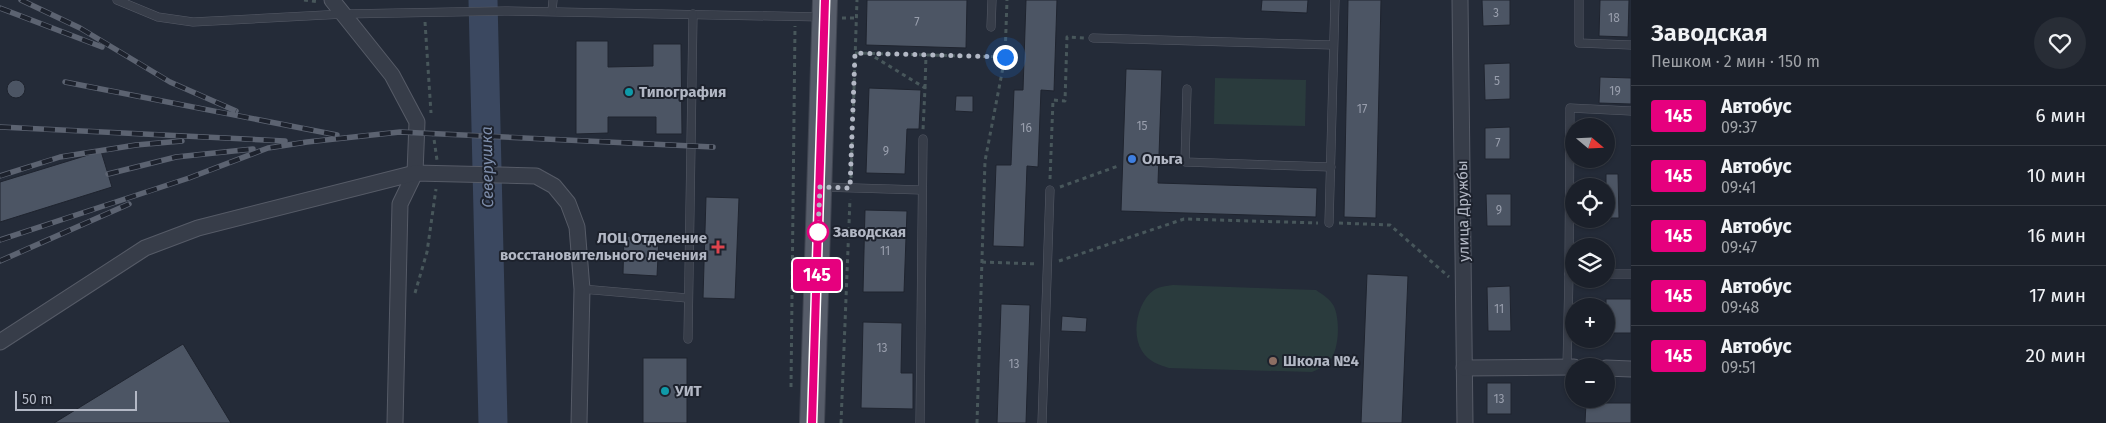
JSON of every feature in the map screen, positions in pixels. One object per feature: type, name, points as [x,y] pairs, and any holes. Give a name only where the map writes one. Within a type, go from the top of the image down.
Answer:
[{"type":"main road","points":[[812,423],[825,9]]},
{"type":"street","points":[[332,0],[392,75],[417,122],[415,173],[400,204],[395,423]]},
{"type":"street","name":"улица Дружбы","points":[[1460,0],[1465,423]]},
{"type":"street","points":[[0,342],[145,248],[198,228],[415,173],[536,176],[554,186],[568,203],[577,227],[582,289],[579,423]]},
{"type":"street","points":[[1464,368],[1565,367]]},
{"type":"street","points":[[1615,368],[1631,369]]},
{"type":"lane","points":[[117,0],[158,18],[193,22],[344,14],[458,11],[796,15],[825,9]]},
{"type":"lane","points":[[552,12],[553,0]]},
{"type":"lane","points":[[991,27],[992,0]]},
{"type":"lane","points":[[1329,223],[1334,0]]},
{"type":"lane","points":[[1579,0],[1579,43],[1631,45]]},
{"type":"lane","points":[[688,339],[693,14]]},
{"type":"lane","points":[[1093,38],[1333,45]]},
{"type":"lane","points":[[1186,89],[1184,162],[1330,167]]},
{"type":"lane","points":[[1571,238],[1570,108],[1631,110]]},
{"type":"lane","points":[[920,423],[923,139]]},
{"type":"lane","points":[[820,187],[922,190]]},
{"type":"lane","points":[[1042,423],[1050,190]]},
{"type":"lane","points":[[1615,274],[1631,274]]},
{"type":"lane","points":[[1570,358],[1571,288]]},
{"type":"lane","points":[[582,289],[688,298]]},
{"type":"path","points":[[841,423],[857,0]]},
{"type":"path","points":[[977,423],[985,161],[1005,57],[1007,0]]},
{"type":"path","points":[[425,12],[428,96],[432,119]]},
{"type":"path","points":[[791,393],[796,15]]},
{"type":"path","points":[[1093,38],[1067,37],[1065,101],[1053,100],[1050,190],[1118,166]]},
{"type":"path","points":[[855,53],[1005,57]]},
{"type":"path","points":[[867,53],[925,88]]},
{"type":"path","points":[[923,139],[926,55]]},
{"type":"path","points":[[413,300],[427,252],[442,174],[433,127]]},
{"type":"path","points":[[982,262],[1048,264],[1184,219],[1390,225],[1464,290]]},
{"type":"shaded area","points":[[1215,78],[1306,80],[1305,126],[1214,124]]},
{"type":"shaded area","points":[[1164,286],[1316,290],[1332,303],[1337,315],[1338,337],[1335,351],[1326,365],[1312,372],[1169,368],[1158,364],[1142,351],[1137,336],[1137,319],[1143,302],[1148,295]]},
{"type":"building","points":[[867,0],[967,0],[966,48],[866,45]]},
{"type":"building","points":[[1026,0],[1057,0],[1054,91],[1041,90],[1038,167],[1027,166],[1024,247],[993,246],[996,165],[1011,165],[1014,90],[1023,90]]},
{"type":"building","points":[[1262,0],[1308,0],[1307,13],[1261,11]]},
{"type":"building","points":[[1348,0],[1381,0],[1376,218],[1344,217]]},
{"type":"building","points":[[1482,0],[1510,0],[1510,25],[1483,26]]},
{"type":"building","points":[[1600,0],[1629,0],[1628,37],[1599,36]]},
{"type":"building","name":"Типография","points":[[576,41],[608,41],[608,67],[653,66],[653,44],[681,44],[682,134],[656,134],[656,117],[608,117],[608,133],[576,134]]},
{"type":"building","points":[[1510,63],[1510,99],[1485,100],[1484,64]]},
{"type":"building","points":[[1126,69],[1162,70],[1158,183],[1317,188],[1316,217],[1121,211]]},
{"type":"building","points":[[1600,77],[1631,78],[1631,104],[1599,103]]},
{"type":"building","points":[[16,80],[22,83],[25,89],[22,95],[16,98],[10,95],[7,89],[10,83]]},
{"type":"building","points":[[869,88],[921,90],[919,129],[907,129],[905,174],[866,173]]},
{"type":"building","points":[[956,96],[973,96],[973,112],[955,111]]},
{"type":"building","points":[[1510,127],[1510,159],[1485,159],[1485,128]]},
{"type":"building","points":[[101,151],[112,187],[0,222],[0,182]]},
{"type":"building","points":[[1606,174],[1618,174],[1619,218],[1615,218],[1615,178],[1606,178]]},
{"type":"building","points":[[1486,194],[1511,194],[1511,226],[1487,226]]},
{"type":"building","points":[[706,197],[739,198],[735,299],[703,298]]},
{"type":"building","points":[[865,210],[907,211],[904,292],[863,292]]},
{"type":"building","points":[[624,236],[659,238],[657,276],[623,274]]},
{"type":"building","points":[[1367,274],[1408,276],[1402,423],[1361,423]]},
{"type":"building","points":[[1510,286],[1511,331],[1488,331],[1487,287]]},
{"type":"building","points":[[1615,299],[1631,299],[1631,333],[1615,333]]},
{"type":"building","points":[[1001,304],[1030,305],[1026,423],[997,423]]},
{"type":"building","points":[[1062,316],[1087,318],[1086,332],[1061,331]]},
{"type":"building","points":[[863,322],[902,323],[901,373],[913,373],[913,409],[861,408]]},
{"type":"building","points":[[183,344],[231,423],[54,423]]},
{"type":"building","name":"УИТ","points":[[643,358],[687,358],[687,423],[643,423]]},
{"type":"building","points":[[1487,383],[1511,383],[1511,414],[1487,414]]},
{"type":"building","points":[[1615,403],[1631,403],[1631,423],[1585,423],[1586,408],[1615,408]]},
{"type":"waterway","name":"Северушка","points":[[483,0],[493,423]]},
{"type":"railway","points":[[21,0],[80,28],[170,82],[236,111]]},
{"type":"railway","points":[[0,8],[102,47]]},
{"type":"railway","points":[[65,82],[337,135]]},
{"type":"railway","points":[[0,127],[285,141]]},
{"type":"railway","points":[[0,240],[189,178],[268,148],[307,142],[400,132],[713,147]]},
{"type":"railway","points":[[0,176],[60,157],[136,145],[182,141]]},
{"type":"railway","points":[[108,174],[176,157],[253,149]]},
{"type":"railway","points":[[0,261],[129,204]]},
{"type":"bus line","name":"145","points":[[812,423],[825,0]]},
{"type":"place","name":"Типография","points":[[629,92]]},
{"type":"place","name":"Ольга","points":[[1132,159]]},
{"type":"place","name":"Заводская","points":[[818,232]]},
{"type":"place","name":"ЛОЦ Отделение восстановительного лечения","points":[[718,247]]},
{"type":"place","name":"Школа №4","points":[[1273,361]]},
{"type":"place","name":"УИТ","points":[[665,391]]},
{"type":"route","points":[[818,232],[820,187],[850,188],[855,53],[1005,57]]}]
